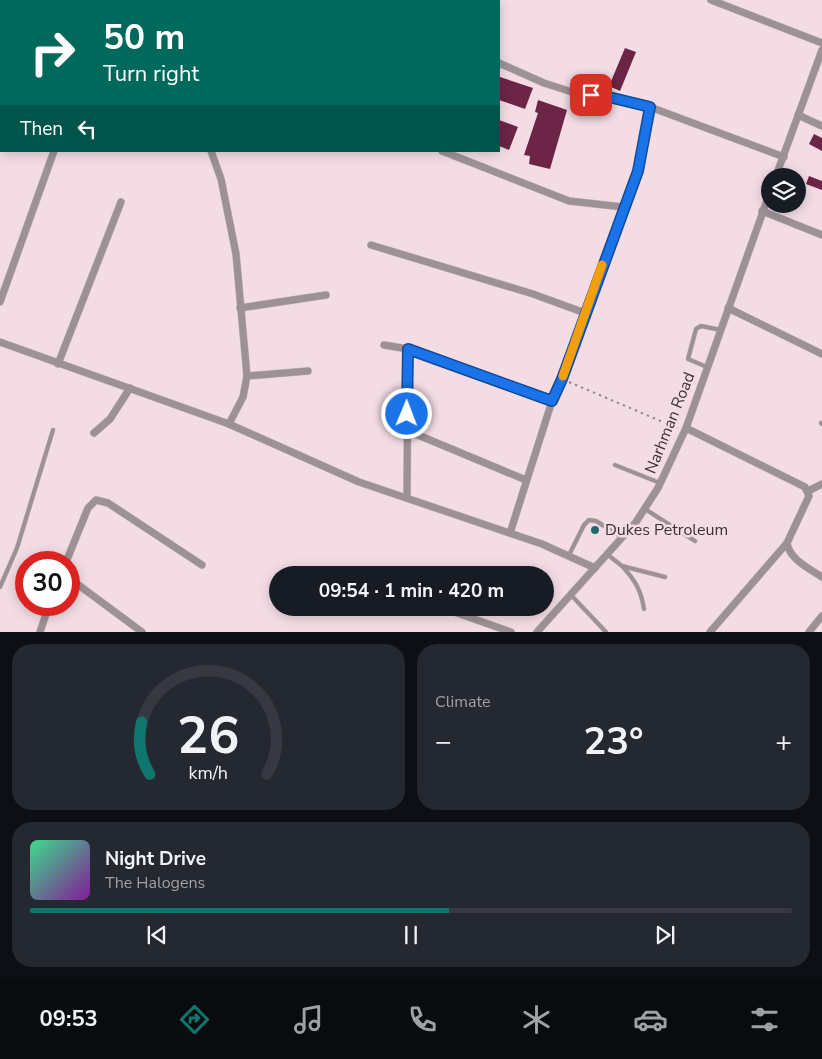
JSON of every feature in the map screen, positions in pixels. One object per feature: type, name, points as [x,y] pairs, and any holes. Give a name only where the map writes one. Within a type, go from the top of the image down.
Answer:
[{"type":"street","points":[[711,0],[822,43]]},
{"type":"street","points":[[779,168],[822,50]]},
{"type":"street","points":[[500,63],[544,83],[572,92],[613,98],[650,107],[784,157]]},
{"type":"street","points":[[510,533],[552,401],[562,379],[623,207],[638,171],[650,107]]},
{"type":"street","points":[[798,115],[822,126]]},
{"type":"street","points":[[0,302],[54,152]]},
{"type":"street","points":[[211,152],[221,179],[236,254],[247,376],[243,397],[229,424]]},
{"type":"street","points":[[445,152],[569,201],[623,207]]},
{"type":"street","points":[[58,364],[121,202]]},
{"type":"street","name":"Narhman Road","points":[[538,632],[623,537],[645,509],[660,483],[685,430],[761,213]]},
{"type":"street","points":[[767,213],[822,234]]},
{"type":"street","points":[[371,245],[533,294],[585,313]]},
{"type":"street","points":[[240,308],[326,294]]},
{"type":"street","points":[[728,308],[822,354]]},
{"type":"street","points":[[0,342],[229,424],[359,482],[510,533],[569,555],[595,568]]},
{"type":"street","points":[[384,345],[408,349],[552,401]]},
{"type":"street","points":[[407,497],[408,349]]},
{"type":"street","points":[[247,376],[308,371]]},
{"type":"street","points":[[94,433],[110,419],[130,388]]},
{"type":"street","points":[[406,430],[526,480]]},
{"type":"street","points":[[685,430],[805,487],[809,496],[787,543],[710,632]]},
{"type":"street","points":[[808,491],[822,484]]},
{"type":"street","points":[[70,551],[88,508],[96,500],[108,503],[202,565]]},
{"type":"street","points":[[787,543],[791,554],[822,577]]},
{"type":"street","points":[[80,586],[142,632]]},
{"type":"street","points":[[40,632],[45,616]]},
{"type":"street","points":[[466,616],[511,632]]},
{"type":"street","points":[[809,632],[819,625],[822,616]]},
{"type":"lane","points":[[707,367],[688,359],[696,329],[701,326],[721,330]]},
{"type":"lane","points":[[0,588],[17,548],[53,430]]},
{"type":"lane","points":[[615,465],[660,483]]},
{"type":"lane","points":[[645,509],[695,541]]},
{"type":"lane","points":[[569,555],[584,525],[589,520],[596,521],[623,537]]},
{"type":"lane","points":[[608,555],[622,566],[636,582],[641,592],[644,609]]},
{"type":"lane","points":[[622,566],[665,577]]},
{"type":"lane","points":[[571,594],[606,632]]},
{"type":"path","points":[[562,379],[685,430]]},
{"type":"building","points":[[625,48],[636,52],[620,91],[609,86]]},
{"type":"building","points":[[500,77],[533,88],[525,109],[500,100]]},
{"type":"building","points":[[538,100],[567,110],[550,169],[529,164],[530,156],[524,155],[538,113],[535,112]]},
{"type":"building","points":[[500,120],[518,127],[509,150],[500,146]]},
{"type":"building","points":[[814,134],[822,138],[822,151],[809,144]]},
{"type":"building","points":[[809,176],[822,181],[822,190],[806,184]]},
{"type":"slow traffic","points":[[563,376],[602,265]]},
{"type":"place","name":"Dukes Petroleum","points":[[595,530]]},
{"type":"route","points":[[407,414],[408,349],[552,401],[562,379],[623,207],[638,171],[645,142],[650,107],[591,95]]}]
